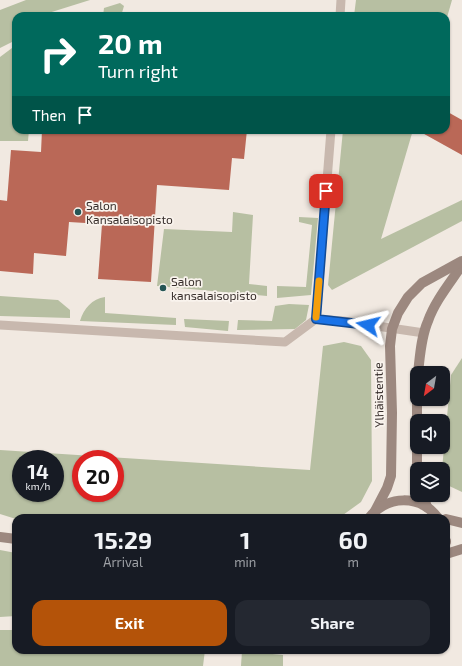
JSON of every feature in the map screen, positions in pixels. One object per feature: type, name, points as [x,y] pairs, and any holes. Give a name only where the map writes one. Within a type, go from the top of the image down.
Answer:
[{"type":"street","name":"Ylhäistentie","points":[[372,514],[387,488],[391,476],[392,413],[390,346],[392,329],[398,313],[408,298],[422,283],[462,261]]},
{"type":"street","points":[[419,366],[424,333],[428,320],[442,295],[462,265]]},
{"type":"street","points":[[417,406],[417,462]]},
{"type":"street","points":[[372,514],[388,503],[402,500],[415,502],[427,507],[436,514]]},
{"type":"street","points":[[425,502],[427,507]]},
{"type":"street","points":[[450,520],[462,523]]},
{"type":"street","points":[[0,537],[12,538]]},
{"type":"street","points":[[450,553],[462,549]]},
{"type":"lane","points":[[340,12],[341,0]]},
{"type":"lane","points":[[316,319],[330,134]]},
{"type":"lane","points":[[0,325],[285,342],[316,319],[343,321],[424,333]]},
{"type":"green space","points":[[26,0],[90,0],[52,12],[12,12],[12,42],[0,48],[0,10]]},
{"type":"green space","points":[[356,0],[452,0],[449,12],[354,12]]},
{"type":"green space","points":[[120,3],[124,6],[122,12],[104,12],[104,8]]},
{"type":"green space","points":[[12,48],[12,134],[29,134],[28,141],[0,141],[0,57]]},
{"type":"green space","points":[[343,134],[412,134],[381,239],[462,200],[462,221],[332,290],[328,285]]},
{"type":"green space","points":[[233,212],[253,215],[249,284],[267,286],[267,296],[157,286],[164,229],[232,232]]},
{"type":"green space","points":[[299,217],[318,218],[311,295],[277,298],[277,286],[306,287],[312,225],[299,222]]},
{"type":"green space","points":[[0,296],[58,300],[70,310],[70,318],[0,316]]},
{"type":"green space","points":[[105,297],[105,313],[176,318],[176,325],[80,321],[86,308],[92,302]]},
{"type":"green space","points":[[289,304],[309,305],[306,320],[295,329],[237,330],[238,320],[272,321],[275,306]]},
{"type":"green space","points":[[184,319],[229,321],[228,331],[185,327]]},
{"type":"green space","points":[[344,342],[361,346],[371,360],[372,481],[361,502],[344,514],[12,514],[12,518],[0,514],[0,450],[12,451],[12,502],[64,502],[64,454],[72,455],[72,502],[124,502],[124,458],[310,470],[323,346]]},
{"type":"green space","points":[[462,358],[462,492],[450,486],[450,462],[443,462],[443,454],[450,454],[450,414],[447,414],[448,406],[450,406],[451,375]]},
{"type":"green space","points":[[0,550],[12,552],[12,616],[0,617]]},
{"type":"green space","points":[[0,630],[12,630],[12,654],[204,654],[203,666],[0,666]]},
{"type":"green space","points":[[242,654],[283,655],[283,666],[241,666]]},
{"type":"building","points":[[450,113],[462,120],[462,155],[424,134],[450,134]]},
{"type":"building","name":"Salon Kansalaisopisto","points":[[42,134],[247,134],[244,159],[232,158],[229,190],[157,185],[151,282],[98,279],[102,224],[69,222],[66,256],[34,253],[33,274],[0,271],[0,200],[7,201],[11,150],[41,152]]},
{"type":"slow traffic","points":[[316,317],[319,281]]},
{"type":"place","name":"Salon Kansalaisopisto","points":[[78,212]]},
{"type":"place","name":"Salon kansalaisopisto","points":[[163,288]]},
{"type":"route","points":[[326,191],[316,319],[368,325]]}]
